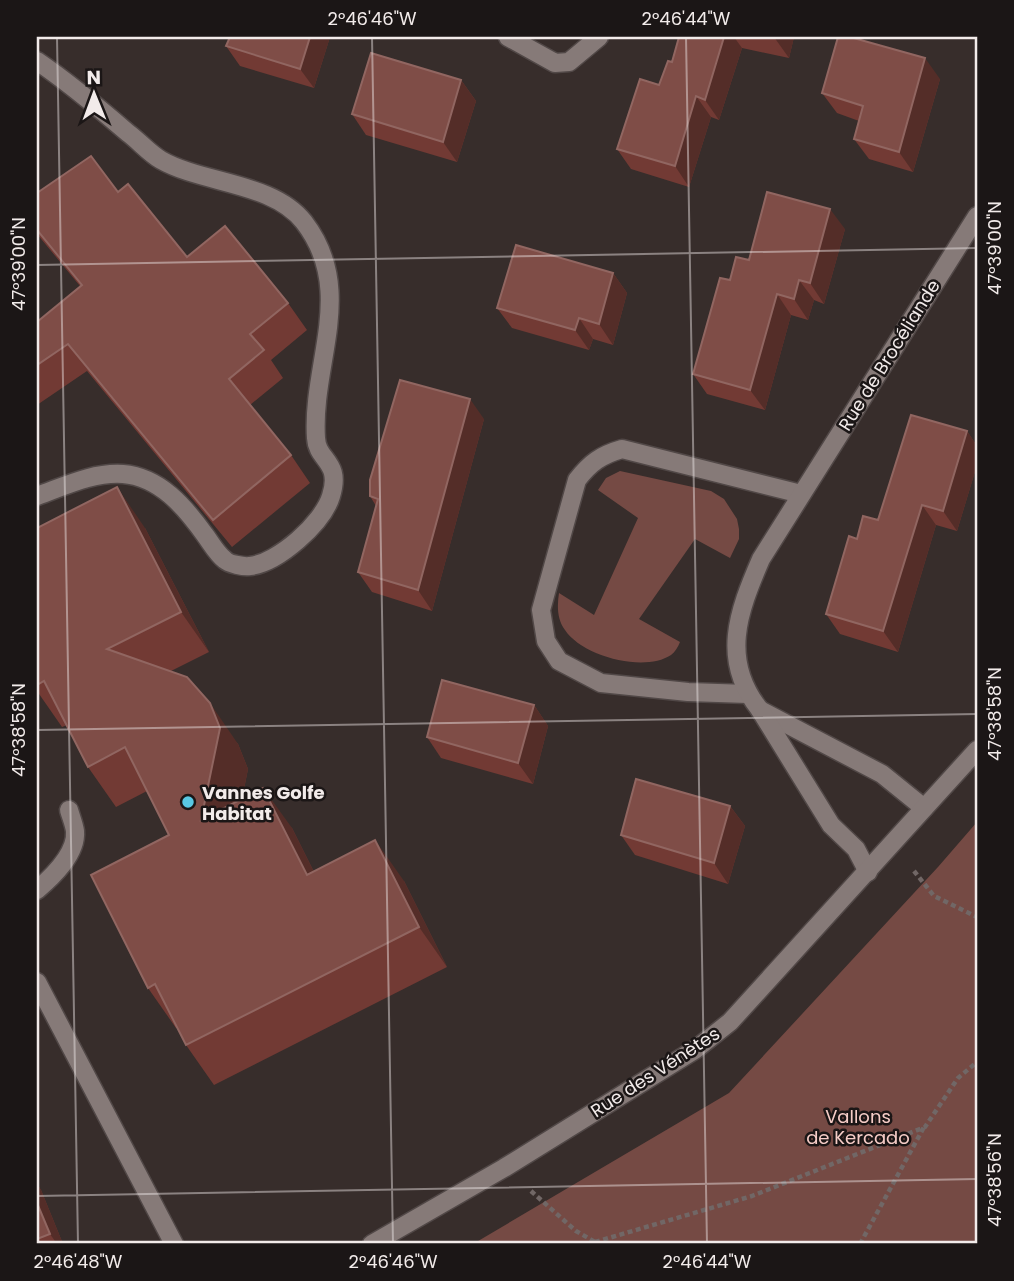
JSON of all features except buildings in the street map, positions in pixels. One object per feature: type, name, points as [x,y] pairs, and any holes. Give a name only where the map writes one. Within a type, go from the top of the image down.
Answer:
[{"type":"street","points":[[508,37],[555,63],[569,62],[598,37]]},
{"type":"street","points":[[37,61],[159,159],[196,174],[273,198],[303,220],[321,250],[331,285],[316,442],[335,474],[331,496],[323,515],[274,558],[249,567],[226,561],[185,507],[153,482],[124,474],[92,476],[37,496]]},
{"type":"street","name":"Rue de Brocéliande","points":[[868,872],[856,849],[831,825],[748,694],[738,667],[735,641],[741,603],[761,559],[977,215]]},
{"type":"street","points":[[748,694],[688,692],[601,683],[559,661],[546,641],[541,610],[577,480],[588,464],[605,454],[622,449],[801,494]]},
{"type":"street","name":"Rue de Brocéliande","points":[[760,710],[881,774],[924,808]]},
{"type":"street","name":"Rue des Vénètes","points":[[372,1244],[504,1168],[696,1049],[730,1022],[977,750]]},
{"type":"street","points":[[37,890],[50,879],[72,850],[75,833],[69,810]]},
{"type":"street","points":[[37,982],[174,1244]]},
{"type":"path","points":[[892,845],[934,896],[977,917]]},
{"type":"path","points":[[860,1244],[925,1127],[958,1078],[977,1062]]},
{"type":"path","points":[[504,1168],[576,1231],[597,1243],[752,1196],[925,1127]]},
{"type":"green space","points":[[620,471],[711,491],[724,499],[737,519],[739,539],[730,558],[695,539],[639,619],[680,642],[672,654],[659,660],[630,662],[599,654],[573,639],[562,626],[559,617],[559,593],[594,615],[638,518],[598,490],[606,478]]},
{"type":"green space","name":"Vallons de Kercado","points":[[977,822],[977,1244],[473,1244],[729,1093]]},
{"type":"place","name":"Vannes Golfe Habitat","points":[[188,802]]}]
